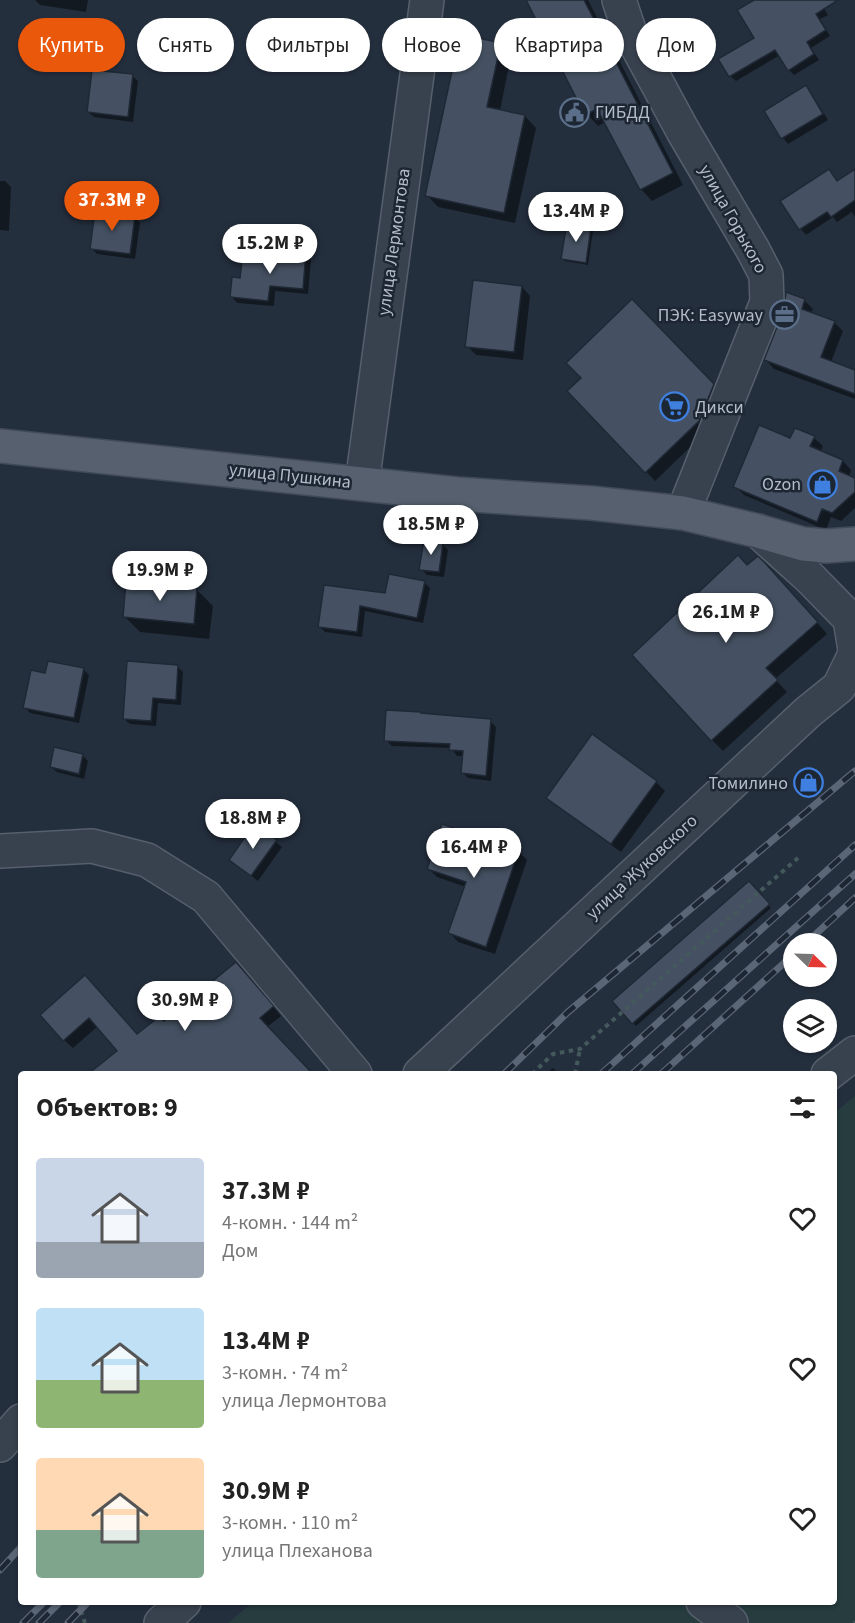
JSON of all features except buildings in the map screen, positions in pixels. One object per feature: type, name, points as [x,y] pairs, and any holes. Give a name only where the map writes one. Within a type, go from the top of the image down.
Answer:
[{"type":"main road","name":"улица Пушкина","points":[[0,446],[457,494],[591,503],[683,513],[803,544],[826,546],[855,544]]},
{"type":"street","name":"улица Лермонтова","points":[[362,484],[427,0]]},
{"type":"street","name":"улица Горького","points":[[619,0],[630,33],[683,131],[766,275],[767,302],[683,513]]},
{"type":"street","name":"улица Жуковского","points":[[423,1071],[799,720],[839,687],[855,652],[850,619],[810,578],[758,531]]},
{"type":"street","points":[[0,851],[92,846],[147,860],[206,897],[352,1071]]},
{"type":"street","points":[[832,1071],[855,1053]]},
{"type":"street","points":[[0,1444],[18,1424]]},
{"type":"street","points":[[161,1623],[181,1605]]},
{"type":"street","points":[[708,1605],[731,1623]]},
{"type":"path","points":[[535,1071],[553,1054],[579,1049],[798,858]]},
{"type":"path","points":[[575,1071],[579,1049]]},
{"type":"path","points":[[79,1605],[85,1623]]},
{"type":"green space","points":[[855,1096],[855,1623],[228,1623],[249,1605],[837,1605],[837,1111]]},
{"type":"railway","points":[[507,1071],[568,1012],[855,771]]},
{"type":"railway","points":[[604,1071],[855,845]]},
{"type":"railway","points":[[635,1071],[855,874]]},
{"type":"railway","points":[[817,933],[855,898]]},
{"type":"railway","points":[[664,1071],[783,964]]},
{"type":"railway","points":[[0,1570],[18,1550]]},
{"type":"railway","points":[[23,1623],[41,1605]]},
{"type":"railway","points":[[39,1623],[57,1605]]},
{"type":"railway","points":[[68,1623],[85,1605]]},
{"type":"place","name":"ГИБДД","points":[[574,112]]},
{"type":"place","name":"ПЭК: Easyway","points":[[784,315]]},
{"type":"place","name":"Дикси","points":[[674,407]]},
{"type":"place","name":"Ozon","points":[[822,484]]},
{"type":"place","name":"Томилино","points":[[809,783]]}]
